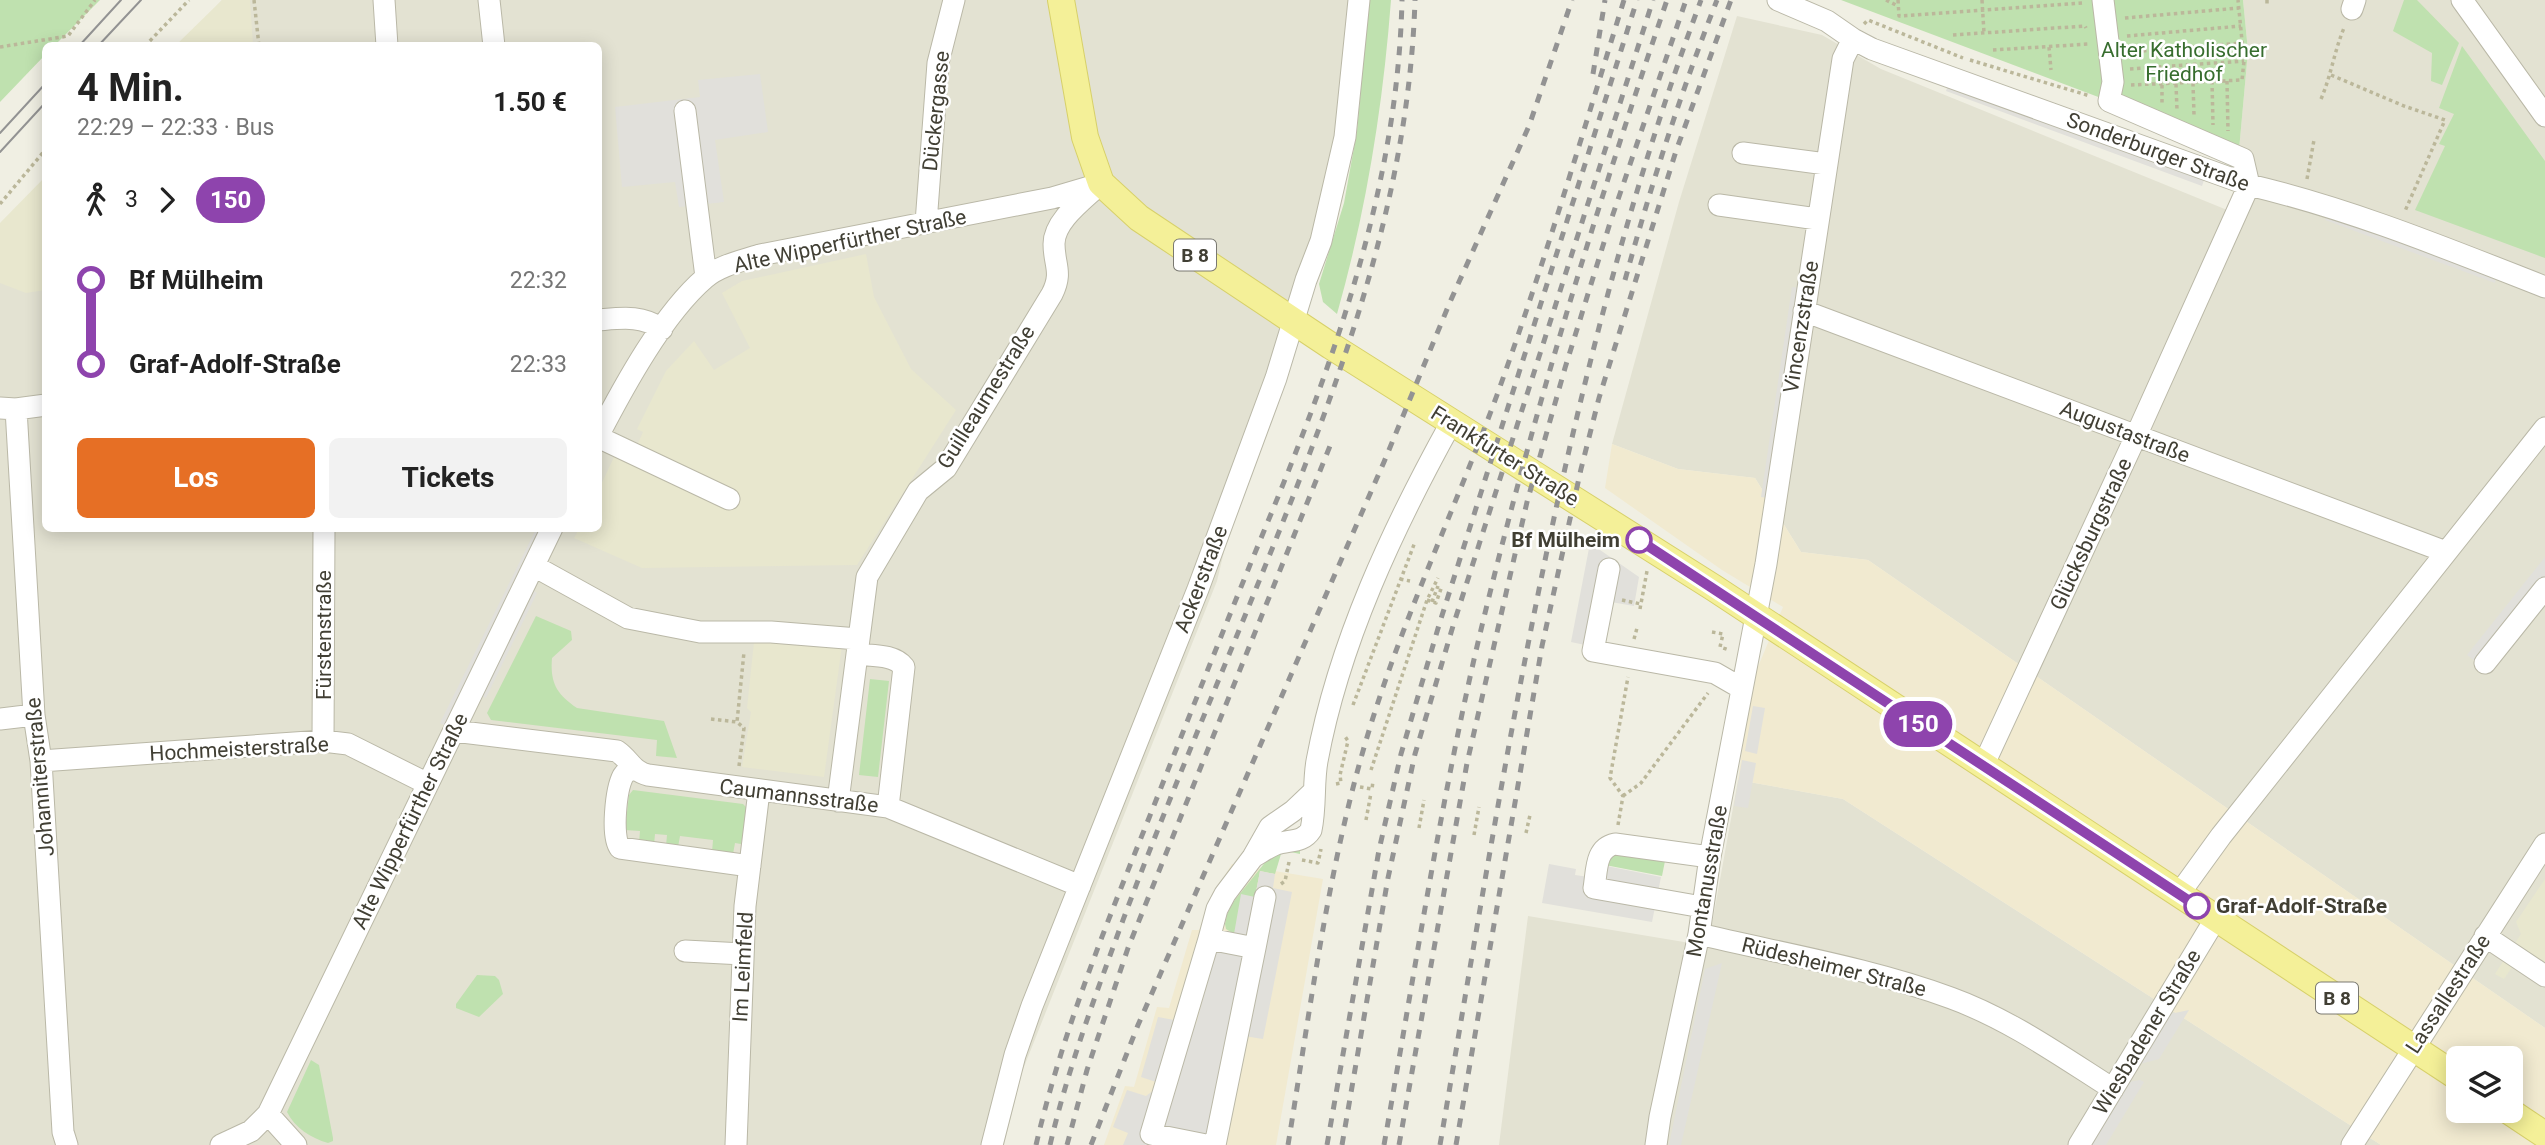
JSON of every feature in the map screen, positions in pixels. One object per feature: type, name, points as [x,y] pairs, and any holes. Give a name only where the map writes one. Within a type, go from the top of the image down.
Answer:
[{"type":"main road","name":"Frankfurter Straße","points":[[1061,0],[1085,138],[1101,183],[1139,218],[1451,423],[1651,548],[2446,1070]]},
{"type":"main road","points":[[2523,1120],[2545,1135]]},
{"type":"street","points":[[384,0],[387,42]]},
{"type":"street","points":[[489,0],[494,42]]},
{"type":"street","name":"Dückergasse","points":[[926,223],[938,63],[954,0]]},
{"type":"street","name":"Ackerstraße","points":[[992,1145],[1015,1055],[1032,1006],[1198,589],[1276,378],[1324,230],[1345,138],[1356,52],[1359,0]]},
{"type":"street","name":"Sonderburger Straße","points":[[1779,0],[1828,21],[1872,50],[2249,185],[2301,197],[2397,229],[2545,287]]},
{"type":"street","points":[[2462,0],[2545,116]]},
{"type":"street","name":"Vincenzstraße","points":[[1755,616],[1843,60],[1853,39]]},
{"type":"street","points":[[2105,44],[2243,159],[2249,185]]},
{"type":"street","points":[[685,111],[706,277]]},
{"type":"street","points":[[1742,153],[1826,164]]},
{"type":"street","name":"Alte Wipperfürther Straße","points":[[602,429],[631,375],[662,329],[706,277],[732,264],[760,255],[1052,198],[1101,183]]},
{"type":"street","name":"Guilleaumestraße","points":[[838,801],[864,589],[872,566],[918,491],[946,468],[1052,294],[1059,273],[1054,245],[1056,233],[1067,217],[1101,183]]},
{"type":"street","name":"Glücksburgstraße","points":[[1983,766],[2249,185]]},
{"type":"street","points":[[1719,205],[1817,219]]},
{"type":"street","name":"Augustastraße","points":[[1804,311],[2446,552]]},
{"type":"street","points":[[602,320],[634,317],[650,321],[662,329]]},
{"type":"street","points":[[8,409],[42,405]]},
{"type":"street","name":"Johanniterstraße","points":[[8,409],[34,715],[41,761],[63,1132],[67,1145]]},
{"type":"street","points":[[1253,857],[1287,841],[1315,837],[1313,822],[1322,788],[1317,761],[1336,684],[1359,621],[1413,494],[1451,423]]},
{"type":"street","points":[[2179,894],[2221,836],[2545,428]]},
{"type":"street","points":[[602,439],[729,499]]},
{"type":"street","name":"Fürstenstraße","points":[[323,741],[324,532]]},
{"type":"street","name":"Alte Wipperfürther Straße","points":[[268,1114],[550,532]]},
{"type":"street","points":[[534,566],[628,618],[700,632],[746,632],[857,646],[899,661],[904,667],[888,807]]},
{"type":"street","points":[[1609,569],[1593,650],[1716,673],[1741,688]]},
{"type":"street","points":[[2484,663],[2545,588]]},
{"type":"street","name":"Montanusstraße","points":[[1657,1145],[1660,1117],[1699,934],[1710,857],[1755,616]]},
{"type":"street","points":[[0,719],[34,715]]},
{"type":"street","name":"Caumannsstraße","points":[[453,732],[617,751],[626,757],[631,767],[648,775],[888,807],[1080,886]]},
{"type":"street","name":"Hochmeisterstraße","points":[[41,761],[323,741],[348,744],[428,784]]},
{"type":"street","points":[[631,767],[623,776],[620,787],[614,836],[615,843],[620,848],[750,866]]},
{"type":"street","points":[[1206,1145],[1151,1134],[1217,909],[1270,827],[1322,788]]},
{"type":"street","name":"Im Leimfeld","points":[[736,1145],[743,954],[759,791]]},
{"type":"street","points":[[1702,907],[1594,888],[1601,851],[1606,846],[1615,844],[1710,857]]},
{"type":"street","name":"Lassallestraße","points":[[2352,1145],[2545,844]]},
{"type":"street","points":[[1215,1145],[1265,897]]},
{"type":"street","name":"Wiesbadener Straße","points":[[2079,1145],[2216,918]]},
{"type":"street","name":"Rüdesheimer Straße","points":[[1699,934],[1877,974],[1953,999],[2011,1026],[2113,1088]]},
{"type":"street","points":[[2485,936],[2545,976]]},
{"type":"street","points":[[1209,939],[1255,948]]},
{"type":"street","points":[[685,951],[743,954]]},
{"type":"street","points":[[221,1145],[251,1131],[268,1114],[296,1145]]},
{"type":"path","points":[[0,47],[68,36],[95,0]]},
{"type":"path","points":[[149,42],[189,0]]},
{"type":"path","points":[[254,0],[259,42]]},
{"type":"path","points":[[1886,0],[1898,6]]},
{"type":"path","points":[[1898,0],[1899,16],[1983,10],[2105,44],[2239,8]]},
{"type":"path","points":[[1982,0],[1984,33]]},
{"type":"path","points":[[2105,44],[2127,82],[2134,87],[2242,80],[2244,61],[2238,0]]},
{"type":"path","points":[[2321,99],[2331,75],[2336,47],[2354,4]]},
{"type":"path","points":[[1853,39],[1868,20],[1968,60],[2241,26]]},
{"type":"path","points":[[1953,35],[1984,33],[2244,61]]},
{"type":"path","points":[[1993,50],[2105,44],[2242,43]]},
{"type":"path","points":[[2049,47],[2051,70]]},
{"type":"path","points":[[2331,75],[2445,120],[2397,229]]},
{"type":"path","points":[[2227,81],[2228,132]]},
{"type":"path","points":[[2212,82],[2213,132]]},
{"type":"path","points":[[2193,83],[2194,117]]},
{"type":"path","points":[[2176,84],[2177,113]]},
{"type":"path","points":[[2162,85],[2162,111]]},
{"type":"path","points":[[2301,197],[2314,140]]},
{"type":"path","points":[[0,204],[42,154]]},
{"type":"path","points":[[1352,708],[1416,541]]},
{"type":"path","points":[[1640,608],[1651,548]]},
{"type":"path","points":[[1371,770],[1427,600],[1438,578]]},
{"type":"path","points":[[1400,579],[1410,581]]},
{"type":"path","points":[[1427,600],[1433,602],[1440,586]]},
{"type":"path","points":[[737,722],[746,632]]},
{"type":"path","points":[[1617,832],[1623,796],[1610,778],[1629,671]]},
{"type":"path","points":[[1623,796],[1642,783],[1713,686]]},
{"type":"path","points":[[711,719],[737,722],[744,728],[736,788]]},
{"type":"path","points":[[1339,747],[1343,734],[1348,741],[1340,775],[1341,783]]},
{"type":"path","points":[[1322,788],[1333,775]]},
{"type":"path","points":[[1360,787],[1372,789],[1373,781]]},
{"type":"path","points":[[1366,820],[1371,793]]},
{"type":"path","points":[[1419,828],[1424,800]]},
{"type":"path","points":[[1474,835],[1479,807]]},
{"type":"path","points":[[1526,833],[1530,815]]},
{"type":"path","points":[[1299,859],[1318,863],[1315,837]]},
{"type":"path","points":[[1265,897],[1285,881],[1290,857]]},
{"type":"shaded area","points":[[222,0],[1348,0],[1352,43],[1334,166],[1255,422],[1217,581],[1022,1072],[1004,1145],[0,1145],[0,252],[42,204],[42,532],[602,532],[602,42],[185,42]]},
{"type":"shaded area","points":[[222,0],[250,0],[253,42],[179,42]]},
{"type":"shaded area","points":[[2243,0],[2545,0],[2545,1028],[1868,560],[1801,552],[1755,478],[1678,469],[1612,444],[1679,202],[1737,16],[1822,35],[1881,69],[2237,214],[2239,150],[2248,51]]},
{"type":"shaded area","points":[[760,74],[768,132],[715,140],[724,202],[679,207],[675,182],[622,187],[615,107],[700,97],[698,80]]},
{"type":"shaded area","points":[[1948,85],[2204,180],[2202,186],[1946,91]]},
{"type":"shaded area","points":[[42,180],[42,290],[26,293],[0,283],[0,223]]},
{"type":"shaded area","points":[[2326,215],[2496,278],[2495,283],[2325,220]]},
{"type":"shaded area","points":[[866,254],[874,297],[911,369],[956,410],[857,565],[642,568],[574,538],[577,532],[602,532],[602,483],[615,455],[630,461],[643,432],[637,429],[666,371],[694,341],[714,370],[750,348],[722,293],[742,281]]},
{"type":"shaded area","points":[[1792,287],[1799,288],[1768,498],[1761,497]]},
{"type":"shaded area","points":[[1612,444],[1678,469],[1755,478],[1801,552],[1868,560],[2545,1028],[2545,1145],[2381,1145],[1843,799],[1738,780],[1752,681],[1783,607],[1722,570],[1605,488]]},
{"type":"shaded area","points":[[535,532],[542,532],[446,726],[440,723]]},
{"type":"shaded area","points":[[1590,543],[1639,577],[1634,606],[1594,599],[1585,645],[1571,642]]},
{"type":"shaded area","points":[[2545,557],[2545,576],[2476,662],[2467,655]]},
{"type":"shaded area","points":[[532,590],[537,593],[486,698],[480,695]]},
{"type":"shaded area","points":[[754,642],[842,645],[824,777],[742,767],[751,712],[747,708]]},
{"type":"shaded area","points":[[1753,706],[1765,708],[1757,754],[1745,751]]},
{"type":"shaded area","points":[[1742,760],[1756,763],[1748,808],[1734,806]]},
{"type":"shaded area","points":[[1738,780],[1843,799],[2381,1145],[1499,1145],[1528,916],[1708,946]]},
{"type":"shaded area","points":[[1592,863],[1661,877],[1652,922],[1542,903],[1549,864],[1576,869],[1575,875],[1589,877]]},
{"type":"shaded area","points":[[1232,864],[1323,879],[1276,1145],[1104,1145],[1125,1086],[1134,1087],[1157,1007],[1169,1008],[1192,930],[1199,930],[1211,897]]},
{"type":"shaded area","points":[[1260,871],[1275,874],[1273,888],[1292,892],[1263,1039],[1244,1036],[1222,1145],[1123,1145],[1128,1133],[1113,1127],[1127,1090],[1146,1096],[1154,1090],[1156,1082],[1141,1077],[1158,1017],[1196,1024],[1216,951],[1234,934],[1241,894],[1255,897]]},
{"type":"shaded area","points":[[2545,879],[2545,988],[2512,967],[2504,979],[2495,974],[2521,934],[2516,922]]},
{"type":"shaded area","points":[[1722,963],[1681,1145],[1669,1145],[1705,969]]},
{"type":"shaded area","points":[[2189,1010],[2159,1059],[2140,1064],[2170,1014]]},
{"type":"shaded area","points":[[2128,1082],[2144,1082],[2106,1145],[2090,1145]]},
{"type":"green space","points":[[0,0],[100,0],[58,42],[42,42],[42,58],[0,102]]},
{"type":"green space","points":[[1369,0],[1391,0],[1388,40],[1365,198],[1337,314],[1323,302],[1319,284],[1344,203],[1357,131]]},
{"type":"green space","name":"Alter Katholischer Friedhof","points":[[1841,0],[2243,0],[2248,51],[2239,150]]},
{"type":"green space","points":[[2404,0],[2417,0],[2459,43],[2442,85],[2431,81],[2432,53],[2393,31]]},
{"type":"green space","points":[[2462,46],[2545,161],[2545,258],[2415,210],[2445,146],[2439,144],[2454,114],[2439,108]]},
{"type":"green space","points":[[536,616],[571,631],[572,640],[552,658],[553,681],[564,698],[577,708],[664,721],[677,758],[656,756],[657,740],[491,720],[487,713]]},
{"type":"green space","points":[[870,679],[889,681],[878,777],[859,775]]},
{"type":"green space","points":[[633,790],[743,804],[748,809],[741,844],[735,843],[733,854],[712,852],[713,840],[680,836],[678,847],[666,846],[667,835],[655,834],[654,845],[639,843],[640,831],[625,830],[629,795]]},
{"type":"green space","points":[[1300,849],[1300,854],[1286,851],[1281,854],[1275,874],[1260,871],[1255,897],[1234,934],[1226,929],[1227,914],[1234,901],[1275,850]]},
{"type":"green space","points":[[1614,852],[1666,856],[1662,876],[1605,865]]},
{"type":"green space","points":[[477,975],[495,976],[503,994],[479,1017],[456,1008],[456,1004]]},
{"type":"green space","points":[[311,1060],[319,1065],[333,1138],[333,1141],[328,1143],[304,1132],[287,1112]]},
{"type":"tram line","points":[[83,42],[121,0]]},
{"type":"tram line","points":[[102,42],[141,0]]},
{"type":"tram line","points":[[0,133],[42,87]]},
{"type":"tram line","points":[[0,152],[42,106]]},
{"type":"railway","points":[[1036,1145],[1059,1062],[1101,939],[1296,452],[1341,327],[1360,263],[1389,133],[1398,67],[1402,0]]},
{"type":"railway","points":[[1050,1145],[1074,1059],[1123,920],[1297,487],[1346,352],[1385,214],[1400,144],[1410,72],[1415,0]]},
{"type":"railway","points":[[1091,1145],[1138,1025],[1384,462],[1450,302],[1529,126],[1572,0]]},
{"type":"railway","points":[[1593,74],[1605,0]]},
{"type":"railway","points":[[1288,1145],[1330,893],[1365,744],[1394,655],[1497,395],[1563,198],[1624,0]]},
{"type":"railway","points":[[1327,1145],[1379,850],[1401,754],[1439,625],[1637,0]]},
{"type":"railway","points":[[1342,1145],[1388,878],[1415,754],[1453,626],[1653,0]]},
{"type":"railway","points":[[1384,1145],[1449,777],[1495,572],[1563,325],[1667,0]]},
{"type":"railway","points":[[1399,1145],[1467,763],[1527,502],[1610,223],[1686,0]]},
{"type":"railway","points":[[1440,1145],[1515,710],[1576,422],[1612,280],[1653,139],[1701,0]]},
{"type":"railway","points":[[1625,280],[1667,139],[1717,0]]},
{"type":"railway","points":[[1456,1145],[1542,646],[1581,469],[1599,398],[1676,151],[1731,0]]},
{"type":"railway","points":[[1067,1145],[1087,1070],[1128,948],[1332,441]]},
{"type":"bus line","name":"150","points":[[1639,540],[2197,906]]},
{"type":"place","name":"Bf Mülheim","points":[[1639,540]]},
{"type":"place","name":"Graf-Adolf-Straße","points":[[2197,906]]}]
